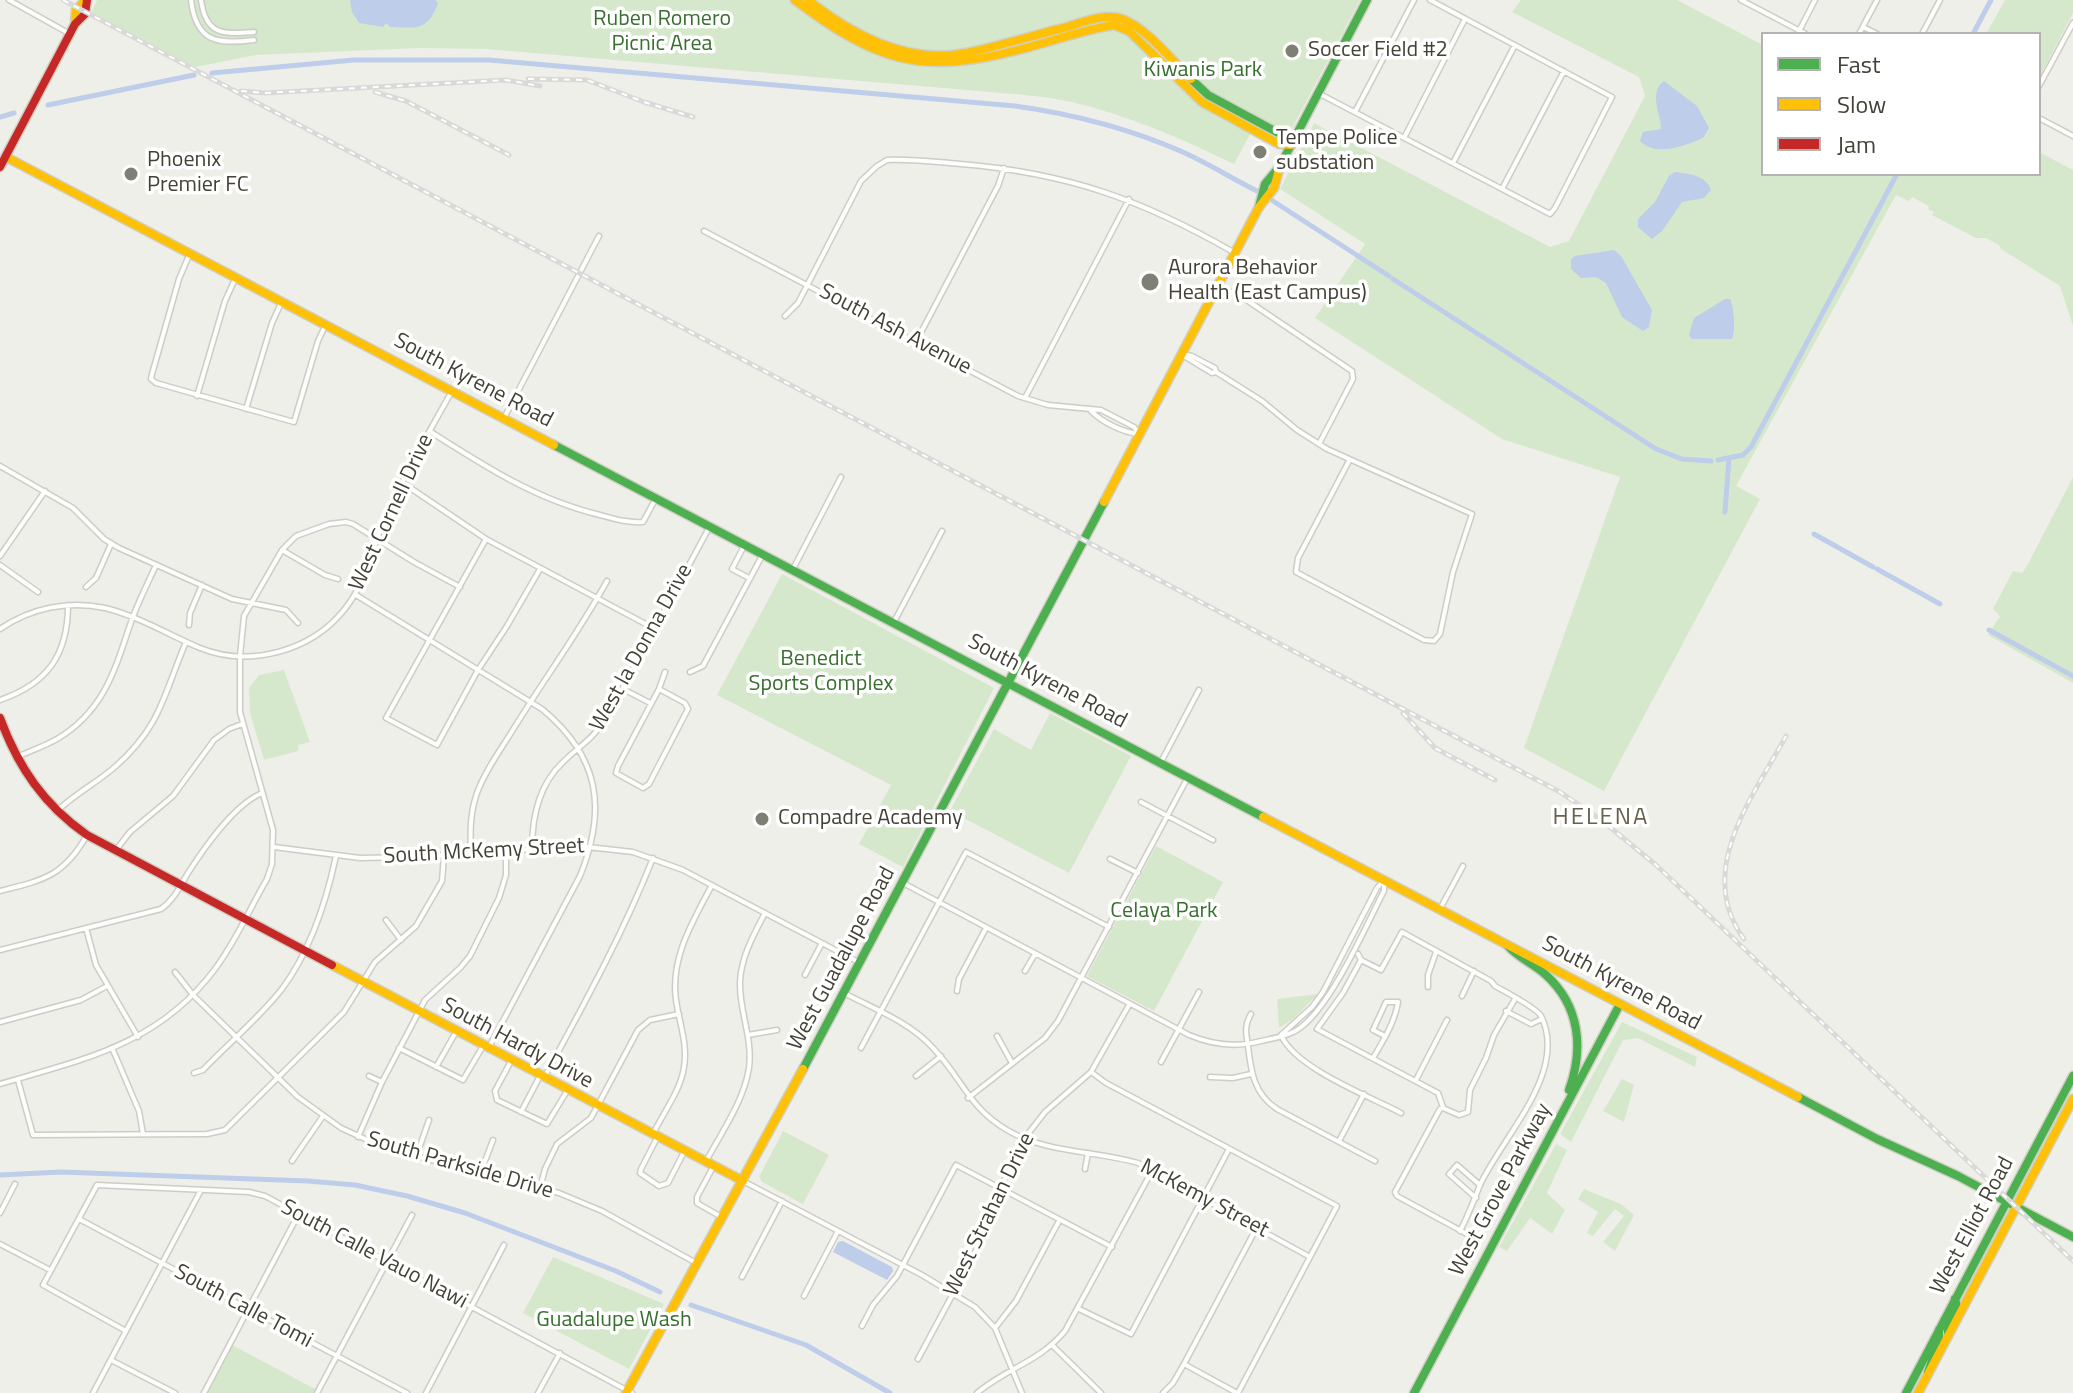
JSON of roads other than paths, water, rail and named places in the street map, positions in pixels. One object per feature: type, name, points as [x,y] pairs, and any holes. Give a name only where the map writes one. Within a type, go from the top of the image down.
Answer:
[{"type":"main road","points":[[0,167],[75,24],[83,20],[88,8],[86,0]]},
{"type":"main road","points":[[795,0],[853,43],[896,59],[938,64],[963,63],[1096,19],[1115,17],[1132,24],[1150,46],[1216,106],[1260,129],[1284,136],[1291,145]]},
{"type":"main road","points":[[808,0],[848,30],[875,43],[906,52],[963,54],[1020,45]]},
{"type":"main road","name":"West Guadalupe Road","points":[[628,1392],[1010,683],[1263,199],[1280,175],[1280,166],[1367,0]]},
{"type":"main road","name":"South Kyrene Road","points":[[6,157],[1877,1139],[2007,1201],[2073,1237]]},
{"type":"main road","name":"South Hardy Drive","points":[[0,718],[15,758],[34,788],[56,812],[87,835],[303,952],[743,1181]]},
{"type":"main road","points":[[1504,942],[1517,958],[1555,983],[1574,1017],[1579,1044],[1576,1071],[1556,1124]]},
{"type":"main road","name":"West Grove Parkway","points":[[1414,1393],[1620,1004]]},
{"type":"main road","name":"West Elliot Road","points":[[1906,1393],[2073,1076]]},
{"type":"main road","name":"West Elliot Road","points":[[1918,1393],[2073,1099]]},
{"type":"main road","points":[[1949,1334],[1948,1325],[1957,1307],[1955,1299]]},
{"type":"main road","points":[[1927,1375],[1929,1362],[1940,1340],[1939,1330]]},
{"type":"street","points":[[9,0],[70,34]]},
{"type":"street","points":[[191,0],[196,22],[207,37],[227,43],[254,40]]},
{"type":"street","points":[[201,0],[205,18],[213,29],[228,33],[254,32]]},
{"type":"street","points":[[1355,112],[1414,0]]},
{"type":"street","points":[[1318,93],[1550,214],[1612,97],[1430,0]]},
{"type":"street","points":[[1741,0],[1752,3],[1799,31],[1815,0]]},
{"type":"street","points":[[1860,32],[1877,0]]},
{"type":"street","points":[[1923,32],[1940,0]]},
{"type":"street","points":[[1404,138],[1465,19]]},
{"type":"street","points":[[2041,82],[2073,23]]},
{"type":"street","points":[[1863,27],[1873,32]]},
{"type":"street","points":[[1453,163],[1515,45]]},
{"type":"street","points":[[1502,189],[1564,70]]},
{"type":"street","points":[[2041,119],[2073,136]]},
{"type":"street","points":[[785,316],[798,303],[809,284],[861,181],[887,160],[1004,168],[1067,180],[1129,199],[1179,221],[1235,253]]},
{"type":"street","points":[[916,341],[998,186],[1004,168]]},
{"type":"street","points":[[1025,398],[1129,199]]},
{"type":"street","name":"South Ash Avenue","points":[[704,231],[1025,398],[1048,405],[1101,410],[1134,427],[1140,435]]},
{"type":"street","points":[[504,418],[599,236]]},
{"type":"street","points":[[190,253],[179,279],[151,379],[156,383],[294,422],[326,324]]},
{"type":"street","points":[[197,396],[225,301],[236,277]]},
{"type":"street","points":[[1218,285],[1248,301],[1354,375],[1319,444]]},
{"type":"street","points":[[246,410],[272,323],[282,301]]},
{"type":"street","points":[[1182,354],[1215,368],[1216,372],[1267,404],[1319,444],[1349,461],[1472,514],[1453,572],[1440,634],[1434,641],[1424,640],[1300,574],[1295,568],[1349,461]]},
{"type":"street","name":"West Cornell Drive","points":[[240,656],[266,655],[307,641],[337,619],[362,582],[377,539],[403,483],[452,391]]},
{"type":"street","points":[[430,431],[513,482],[580,510],[630,523],[643,522],[656,498]]},
{"type":"street","points":[[0,466],[73,508],[111,544],[232,599],[286,610],[298,623]]},
{"type":"street","points":[[793,569],[841,477]]},
{"type":"street","points":[[403,483],[486,539],[655,629]]},
{"type":"street","points":[[0,556],[45,491]]},
{"type":"street","points":[[0,1084],[113,1050],[138,1037],[193,995],[216,968],[267,879],[274,847],[273,830],[242,724],[240,656],[242,623],[282,550],[296,536],[338,522],[353,524],[460,587]]},
{"type":"street","name":"West la Donna Drive","points":[[532,849],[537,802],[557,767],[579,750],[606,719],[710,526]]},
{"type":"street","points":[[894,622],[942,531]]},
{"type":"street","points":[[486,539],[386,718],[437,745],[478,670],[540,569]]},
{"type":"street","points":[[86,587],[96,578],[111,544]]},
{"type":"street","points":[[745,544],[732,569],[749,578]]},
{"type":"street","points":[[282,550],[325,575],[338,579]]},
{"type":"street","points":[[690,672],[703,666],[763,554]]},
{"type":"street","points":[[0,565],[38,592]]},
{"type":"street","points":[[15,758],[56,740],[90,711],[106,691],[132,618],[156,565]]},
{"type":"street","points":[[471,854],[470,826],[477,792],[607,581]]},
{"type":"street","points":[[189,625],[190,613],[202,585]]},
{"type":"street","points":[[355,595],[552,717],[579,750],[587,767],[596,804],[592,847],[580,876],[486,1048],[463,1080],[399,1048]]},
{"type":"street","points":[[0,629],[27,614],[68,605],[101,607],[216,653],[240,656]]},
{"type":"street","points":[[0,700],[26,689],[54,663],[65,637],[68,605]]},
{"type":"street","points":[[56,812],[113,768],[145,735],[169,691],[186,642]]},
{"type":"street","points":[[659,689],[685,703],[688,709],[649,784],[643,788],[616,773],[665,672]]},
{"type":"street","points":[[623,689],[651,703]]},
{"type":"street","points":[[1161,762],[1199,690]]},
{"type":"street","points":[[116,850],[130,832],[173,796],[214,740],[242,724]]},
{"type":"street","points":[[968,1098],[1045,1038],[1058,1021],[1188,777]]},
{"type":"street","points":[[0,950],[161,909],[169,903],[197,860],[239,809],[250,798],[262,793]]},
{"type":"street","points":[[1141,802],[1213,840]]},
{"type":"street","points":[[0,891],[55,874],[72,858],[87,835]]},
{"type":"street","name":"South McKemy Street","points":[[274,847],[336,856],[395,858],[592,847],[624,851],[653,858],[712,885],[860,963]]},
{"type":"street","points":[[358,1137],[382,1082],[425,1000],[470,956],[499,898],[506,875],[506,852]]},
{"type":"street","points":[[861,1048],[966,852],[1109,927]]},
{"type":"street","points":[[18,1079],[33,1135],[207,1134],[225,1130],[344,1012],[375,962],[425,914],[442,881],[444,855]]},
{"type":"street","points":[[194,1073],[203,1070],[281,989],[303,952],[327,899],[336,856]]},
{"type":"street","points":[[521,1112],[595,983],[653,858]]},
{"type":"street","points":[[1110,859],[1138,873]]},
{"type":"street","points":[[1440,909],[1463,866]]},
{"type":"street","points":[[903,883],[1178,1030],[1210,1043],[1248,1044],[1291,1033],[1324,1002],[1384,891],[1384,880]]},
{"type":"street","points":[[684,1152],[664,1186],[640,1173],[684,1071],[686,1056],[675,979],[679,952],[712,885]]},
{"type":"street","points":[[723,1218],[697,1203],[697,1197],[745,1084],[750,1054],[740,982],[744,959],[765,913]]},
{"type":"street","points":[[386,920],[401,940]]},
{"type":"street","points":[[86,928],[93,956],[138,1037]]},
{"type":"street","points":[[957,991],[959,979],[986,928]]},
{"type":"street","points":[[1358,954],[1361,960],[1381,970],[1402,932],[1513,995],[1532,1007],[1542,1019],[1548,1046],[1544,1075],[1480,1185],[1460,1231]]},
{"type":"street","points":[[805,975],[822,943]]},
{"type":"street","points":[[1428,987],[1428,975],[1436,952]]},
{"type":"street","points":[[1025,971],[1035,954]]},
{"type":"street","points":[[1361,960],[1343,993],[1317,1029],[1438,1093],[1443,1108],[1459,1115],[1468,1112],[1470,1090],[1506,1011],[1515,999]]},
{"type":"street","points":[[1462,996],[1474,971]]},
{"type":"street","name":"South Parkside Drive","points":[[175,972],[193,995],[278,1079],[323,1116],[358,1137],[416,1157],[540,1188],[591,1206],[698,1264]]},
{"type":"street","points":[[0,1022],[73,1003],[108,986]]},
{"type":"street","points":[[1161,1062],[1199,992]]},
{"type":"street","name":"McKemy Street","points":[[844,993],[908,1027],[941,1056],[968,1098],[988,1118],[1024,1139],[1046,1147],[1120,1157],[1153,1169],[1310,1257]]},
{"type":"street","points":[[1373,1058],[1385,1036],[1398,1002],[1386,1002],[1373,1030],[1385,1036]]},
{"type":"street","name":"West Strahan Drive","points":[[918,1359],[985,1234],[1000,1190],[1024,1139],[1045,1112],[1091,1072],[1129,1004]]},
{"type":"street","points":[[1506,1011],[1531,1024],[1542,1019]]},
{"type":"street","points":[[540,1188],[557,1144],[586,1123],[598,1107],[638,1030],[650,1020],[679,1014]]},
{"type":"street","points":[[1251,1014],[1245,1024],[1251,1074],[1257,1089],[1273,1107],[1375,1161]]},
{"type":"street","points":[[1416,1080],[1447,1020]]},
{"type":"street","points":[[748,1035],[777,1030]]},
{"type":"street","points":[[436,1067],[456,1032]]},
{"type":"street","points":[[1281,1035],[1297,1057],[1401,1113]]},
{"type":"street","points":[[997,1036],[1012,1063]]},
{"type":"street","points":[[113,1050],[139,1111],[143,1134]]},
{"type":"street","points":[[916,1076],[941,1056]]},
{"type":"street","points":[[511,1061],[495,1096],[521,1112],[547,1124],[567,1091]]},
{"type":"street","points":[[1091,1072],[1106,1083],[1337,1206],[1238,1393],[1184,1364]]},
{"type":"street","points":[[1210,1077],[1233,1078],[1251,1074]]},
{"type":"street","points":[[369,1076],[382,1082]]},
{"type":"street","points":[[1339,1142],[1364,1094]]},
{"type":"street","points":[[1443,1108],[1395,1192],[1397,1196],[1478,1240]]},
{"type":"street","points":[[292,1161],[323,1116]]},
{"type":"street","points":[[416,1157],[429,1120]]},
{"type":"street","points":[[480,1174],[493,1140]]},
{"type":"street","points":[[1079,1309],[1131,1334],[1229,1149]]},
{"type":"street","points":[[1085,1169],[1088,1153]]},
{"type":"street","points":[[862,1326],[873,1305],[903,1265],[956,1165],[1112,1247]]},
{"type":"street","points":[[1476,1198],[1449,1174],[1457,1165],[1480,1185]]},
{"type":"street","points":[[977,1393],[991,1381],[1035,1360],[1053,1346],[1079,1309],[1153,1169]]},
{"type":"street","name":"South Hardy Drive","points":[[743,1181],[903,1265],[975,1307],[995,1328],[1022,1393]]},
{"type":"street","points":[[0,1213],[15,1184]]},
{"type":"street","name":"South Calle Vauo Nawi","points":[[79,1219],[97,1185],[249,1192],[265,1196],[628,1392]]},
{"type":"street","points":[[93,1393],[201,1190]]},
{"type":"street","points":[[742,1277],[782,1201]]},
{"type":"street","points":[[204,1393],[298,1214]]},
{"type":"street","points":[[317,1393],[412,1215]]},
{"type":"street","points":[[79,1219],[43,1285],[126,1331]]},
{"type":"street","name":"South Calle Tomi","points":[[79,1219],[407,1393]]},
{"type":"street","points":[[995,1328],[1016,1301],[1059,1220]]},
{"type":"street","points":[[1163,1393],[1184,1364],[1257,1227]]},
{"type":"street","points":[[804,1296],[838,1231]]},
{"type":"street","points":[[0,1244],[50,1270]]},
{"type":"street","points":[[426,1393],[504,1245]]},
{"type":"street","points":[[1053,1346],[1101,1393]]},
{"type":"street","points":[[538,1393],[560,1353]]},
{"type":"street","points":[[111,1360],[175,1393]]},
{"type":"water","points":[[350,0],[435,0],[438,3],[426,23],[407,28],[390,27],[386,23],[383,27],[359,23],[352,12]]},
{"type":"water","points":[[1664,81],[1697,106],[1709,128],[1703,138],[1679,147],[1662,149],[1646,146],[1640,141],[1643,132],[1661,129],[1656,97]]},
{"type":"water","points":[[1675,172],[1701,178],[1711,190],[1704,198],[1682,202],[1662,231],[1652,239],[1638,227],[1638,219],[1655,202],[1669,176]]},
{"type":"water","points":[[1614,250],[1621,256],[1652,310],[1649,327],[1643,331],[1622,317],[1606,283],[1596,277],[1581,278],[1571,269],[1571,259],[1575,256]]},
{"type":"water","points":[[1730,299],[1733,308],[1732,339],[1692,339],[1689,335],[1694,318]]},
{"type":"water","points":[[843,1241],[892,1267],[887,1280],[833,1252],[838,1242]]},
{"type":"waterway","points":[[1974,32],[1991,0]]},
{"type":"waterway","points":[[212,73],[354,60],[489,60],[1015,106],[1080,118],[1165,144],[1257,191]]},
{"type":"waterway","points":[[48,105],[194,75]]},
{"type":"waterway","points":[[0,117],[14,113]]},
{"type":"waterway","points":[[1718,460],[1743,455],[1751,447],[1896,176]]},
{"type":"waterway","points":[[1273,201],[1389,276]]},
{"type":"waterway","points":[[1393,279],[1656,449],[1682,459],[1711,461]]},
{"type":"waterway","points":[[1725,512],[1729,458]]},
{"type":"waterway","points":[[1814,534],[1873,567]]},
{"type":"waterway","points":[[1877,569],[1940,604]]},
{"type":"waterway","points":[[1989,630],[2073,676]]},
{"type":"waterway","points":[[0,1175],[61,1172],[355,1185],[465,1213],[616,1271],[660,1292]]},
{"type":"waterway","points":[[691,1305],[806,1345],[890,1393]]},
{"type":"railway","points":[[63,0],[1560,792],[1600,819],[1656,865],[2073,1261]]},
{"type":"railway","points":[[528,79],[587,80],[693,117]]},
{"type":"railway","points":[[241,91],[265,93],[506,80],[540,86]]},
{"type":"railway","points":[[375,92],[406,101],[509,155]]},
{"type":"railway","points":[[1403,713],[1435,748],[1495,780]]},
{"type":"railway","points":[[1744,939],[1730,913],[1725,887],[1727,861],[1745,809],[1786,736]]},
{"type":"place","name":"Soccer Field #2","points":[[1292,51]]},
{"type":"place","name":"Tempe Police substation","points":[[1260,152]]},
{"type":"place","name":"Phoenix Premier FC","points":[[131,174]]},
{"type":"place","name":"Aurora Behavior Health (East Campus)","points":[[1150,282]]},
{"type":"place","name":"Compadre Academy","points":[[762,819]]},
{"type":"district","name":"HELENA","points":[[1601,818]]},
{"type":"park label","name":"Ruben Romero Picnic Area","points":[[662,32]]},
{"type":"park label","name":"Kiwanis Park","points":[[1203,71]]},
{"type":"park label","name":"Benedict Sports Complex","points":[[821,672]]},
{"type":"park label","name":"Celaya Park","points":[[1164,912]]},
{"type":"park label","name":"Guadalupe Wash","points":[[614,1321]]}]
